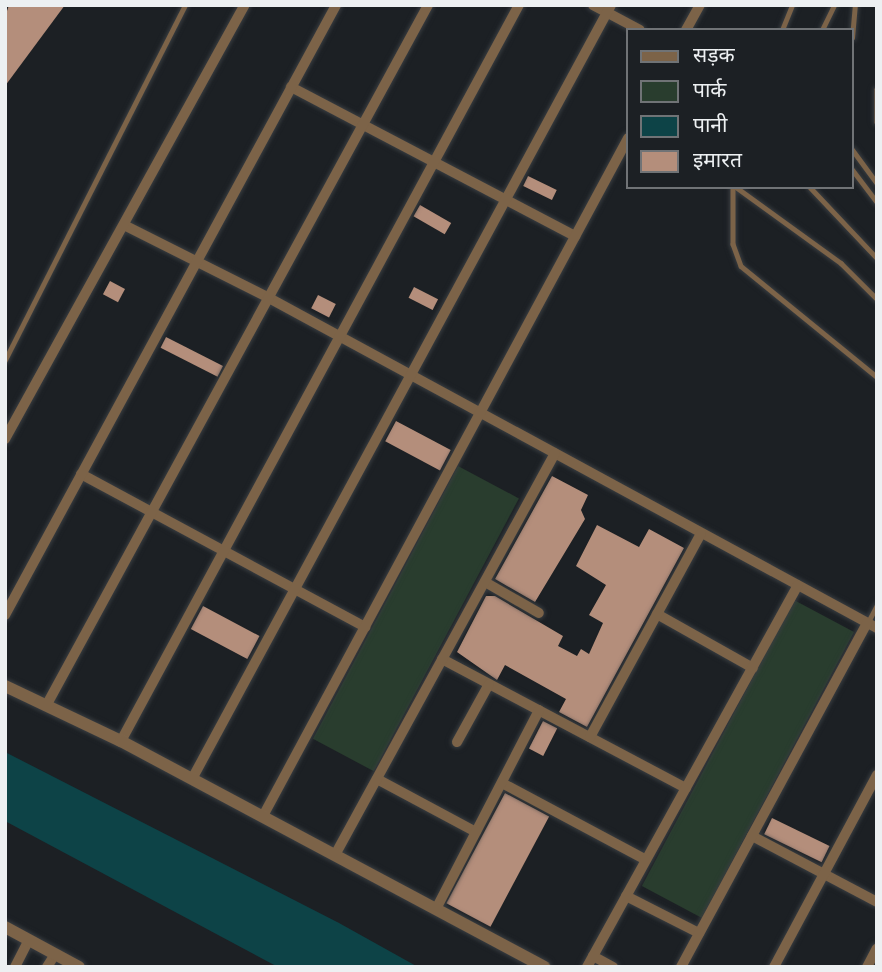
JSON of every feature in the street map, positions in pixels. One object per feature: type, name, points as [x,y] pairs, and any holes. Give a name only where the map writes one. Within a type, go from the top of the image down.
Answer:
[{"type":"street","points":[[5,439],[245,5]]},
{"type":"street","points":[[5,615],[336,5]]},
{"type":"street","points":[[46,706],[428,5]]},
{"type":"street","points":[[121,741],[519,5]]},
{"type":"street","points":[[593,5],[609,9],[637,28]]},
{"type":"street","points":[[687,28],[699,5]]},
{"type":"street","points":[[192,779],[609,9]]},
{"type":"street","points":[[291,88],[364,123],[575,236]]},
{"type":"street","points":[[263,817],[626,142]]},
{"type":"street","points":[[124,225],[269,298],[872,625],[751,836],[681,967]]},
{"type":"street","points":[[335,855],[555,453]]},
{"type":"street","points":[[81,474],[365,627]]},
{"type":"street","points":[[590,737],[701,533]]},
{"type":"street","points":[[485,582],[539,613]]},
{"type":"street","points":[[587,967],[798,585]]},
{"type":"street","points":[[657,614],[753,668]]},
{"type":"street","points":[[443,659],[686,788]]},
{"type":"street","points":[[457,742],[489,684]]},
{"type":"street","points":[[5,686],[121,741],[545,967]]},
{"type":"street","points":[[436,909],[540,710]]},
{"type":"street","points":[[774,967],[877,775]]},
{"type":"street","points":[[377,779],[476,832]]},
{"type":"street","points":[[502,783],[646,860]]},
{"type":"street","points":[[751,836],[877,902]]},
{"type":"street","points":[[626,896],[699,933]]},
{"type":"street","points":[[5,927],[79,967]]},
{"type":"street","points":[[15,967],[29,940]]},
{"type":"street","points":[[867,967],[877,948]]},
{"type":"street","points":[[47,967],[54,954]]},
{"type":"street","points":[[593,956],[613,967]]},
{"type":"lane","points":[[5,360],[185,5]]},
{"type":"lane","points":[[783,28],[792,5]]},
{"type":"lane","points":[[823,28],[834,5]]},
{"type":"lane","points":[[853,28],[855,5]]},
{"type":"lane","points":[[877,89],[877,122]]},
{"type":"lane","points":[[854,152],[877,183]]},
{"type":"lane","points":[[854,172],[877,202]]},
{"type":"lane","points":[[735,189],[733,244],[741,267],[877,377]]},
{"type":"lane","points":[[738,189],[851,271],[877,299]]},
{"type":"lane","points":[[812,189],[877,258]]},
{"type":"lane","points":[[872,625],[877,605]]},
{"type":"green space","points":[[458,466],[519,498],[374,771],[313,739]]},
{"type":"green space","points":[[794,600],[854,632],[702,918],[642,886]]},
{"type":"water","points":[[5,752],[339,923],[418,967],[278,967],[5,821]]},
{"type":"building","points":[[9,5],[65,5],[5,86],[5,17]]},
{"type":"building","points":[[528,176],[557,190],[552,200],[523,186]]},
{"type":"building","points":[[420,205],[451,223],[445,234],[414,216]]},
{"type":"building","points":[[110,281],[125,289],[118,302],[103,294]]},
{"type":"building","points":[[414,287],[438,299],[433,310],[409,298]]},
{"type":"building","points":[[318,295],[336,304],[329,317],[311,308]]},
{"type":"building","points":[[166,337],[223,366],[218,377],[161,348]]},
{"type":"building","points":[[396,421],[451,450],[440,470],[385,441]]},
{"type":"building","points":[[552,476],[588,495],[581,510],[585,519],[535,602],[495,579]]},
{"type":"building","points":[[597,525],[639,547],[649,529],[684,548],[587,727],[559,712],[566,699],[505,665],[497,680],[457,652],[486,596],[495,596],[563,636],[558,646],[577,656],[581,649],[589,654],[603,623],[589,615],[606,585],[576,566]]},
{"type":"building","points":[[203,606],[260,636],[247,659],[191,629]]},
{"type":"building","points":[[543,721],[557,728],[543,756],[529,749]]},
{"type":"building","points":[[505,793],[549,816],[490,927],[446,903]]},
{"type":"building","points":[[772,818],[830,846],[822,862],[764,834]]}]
